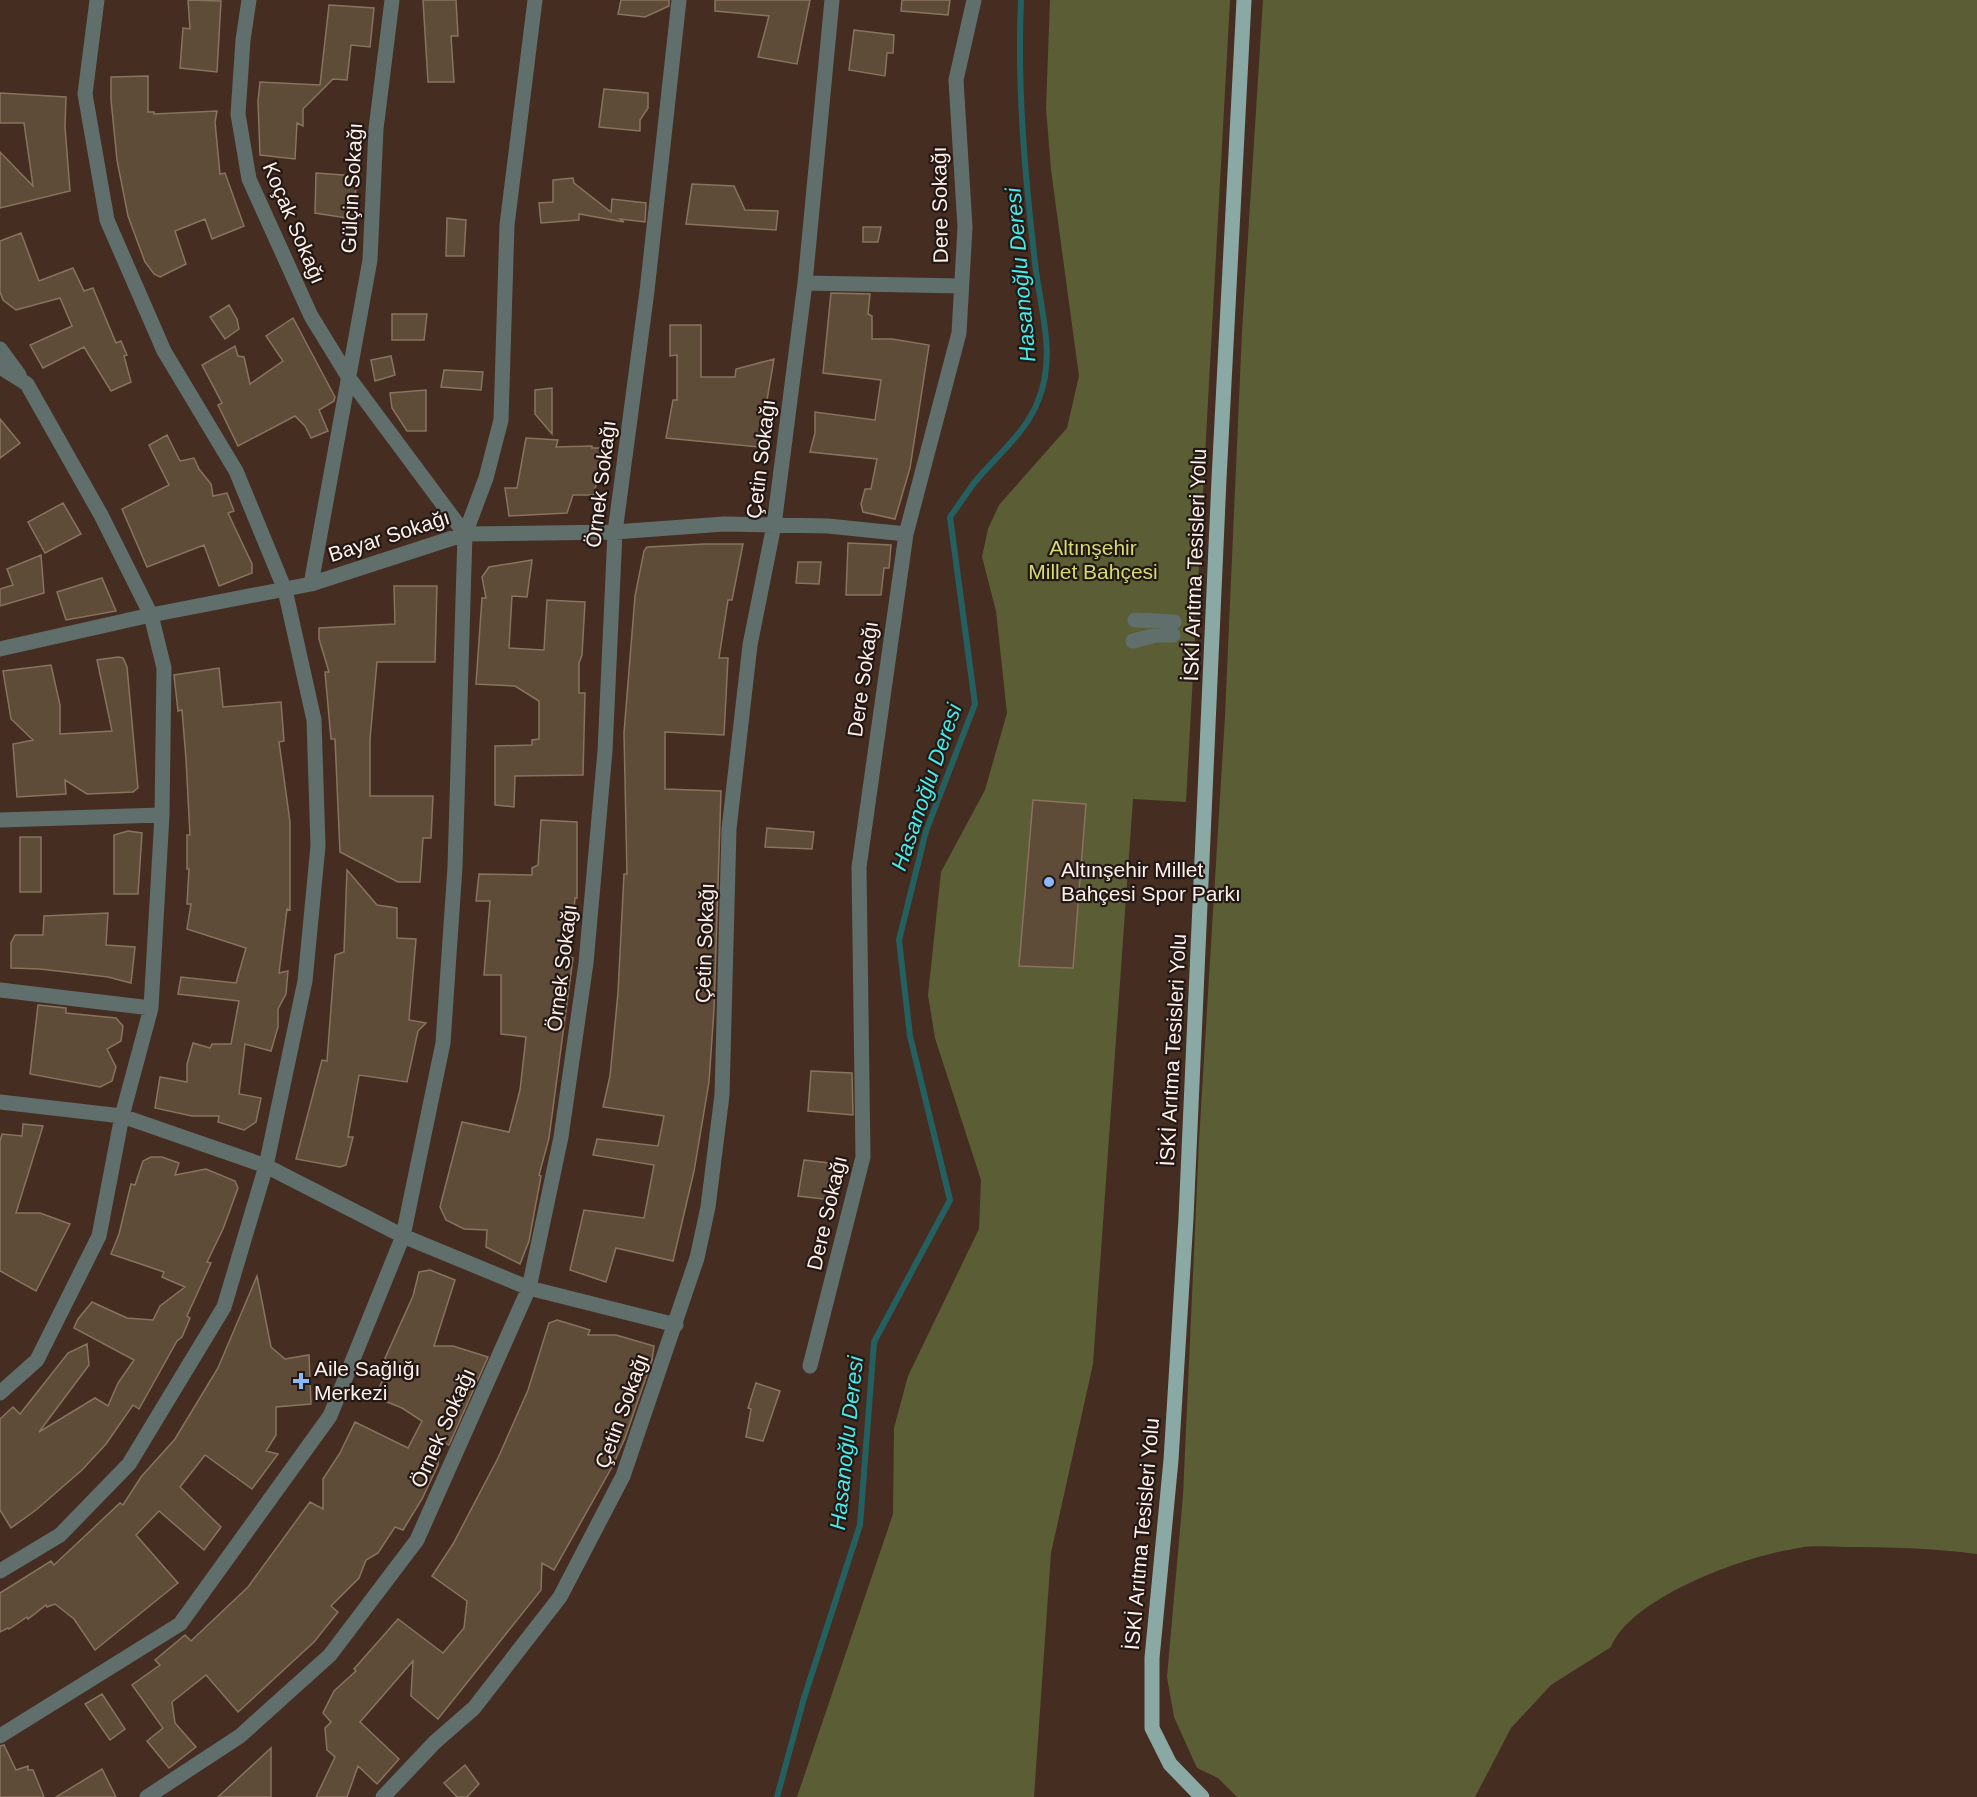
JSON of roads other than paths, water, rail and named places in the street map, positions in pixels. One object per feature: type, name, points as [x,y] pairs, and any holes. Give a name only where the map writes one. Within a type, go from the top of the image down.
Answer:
[{"type":"main road","name":"İSKİ Arıtma Tesisleri Yolu","points":[[1202,1797],[1170,1764],[1152,1728],[1152,1658],[1172,1460],[1186,1218],[1215,620],[1219,480],[1244,0]]},
{"type":"street","points":[[0,1571],[60,1535],[129,1464],[224,1307],[266,1166],[305,981],[318,846],[314,720],[285,590],[236,471],[164,351],[107,220],[85,94],[97,0]]},
{"type":"street","name":"Koçak Sokağı","points":[[249,0],[243,40],[238,114],[249,179],[311,316],[349,378],[465,534]]},
{"type":"street","name":"Gülçin Sokağı","points":[[311,584],[370,260],[376,129],[392,0]]},
{"type":"street","points":[[0,1736],[180,1624],[330,1416],[403,1236],[443,1043],[455,867],[465,534],[486,478],[501,420],[507,225],[535,0]]},
{"type":"street","name":"Örnek Sokağı","points":[[147,1797],[240,1736],[330,1655],[417,1540],[529,1288],[561,1137],[586,963],[605,751],[615,532],[646,291],[679,0]]},
{"type":"street","name":"Çetin Sokağı","points":[[383,1797],[435,1742],[474,1708],[560,1597],[623,1476],[697,1258],[708,1207],[722,1095],[729,830],[750,645],[774,525],[805,283],[832,0]]},
{"type":"street","name":"Dere Sokağı","points":[[810,1366],[863,1157],[859,867],[906,534],[959,333],[965,227],[957,80],[974,0]]},
{"type":"street","points":[[805,283],[961,286]]},
{"type":"street","points":[[0,349],[27,384],[101,515],[151,615],[164,668],[162,815],[151,1008],[122,1116],[99,1236],[37,1360],[0,1392]]},
{"type":"street","points":[[0,367],[27,384]]},
{"type":"street","name":"Bayar Sokağı","points":[[0,650],[151,615],[311,584],[465,534],[615,532],[724,524],[828,526],[906,534]]},
{"type":"street","points":[[1133,641],[1174,629],[1135,620]]},
{"type":"street","points":[[0,820],[162,815]]},
{"type":"street","points":[[0,990],[151,1008]]},
{"type":"street","points":[[0,1102],[122,1116],[266,1166],[403,1236],[529,1288],[676,1325]]},
{"type":"waterway","name":"Hasanoğlu Deresi","points":[[777,1797],[804,1698],[860,1525],[874,1342],[950,1200],[910,1036],[899,940],[926,831],[975,704],[950,517],[974,483],[1026,424],[1033,413],[1044,384],[1046,332],[1035,263],[1023,132],[1020,66],[1021,0]]},
{"type":"place","name":"Altınşehir Millet Bahçesi Spor Parkı","points":[[1049,882]]},
{"type":"place","name":"Aile Sağlığı Merkezi","points":[[301,1381]]},
{"type":"park label","name":"Altınşehir Millet Bahçesi","points":[[1093,560]]}]
